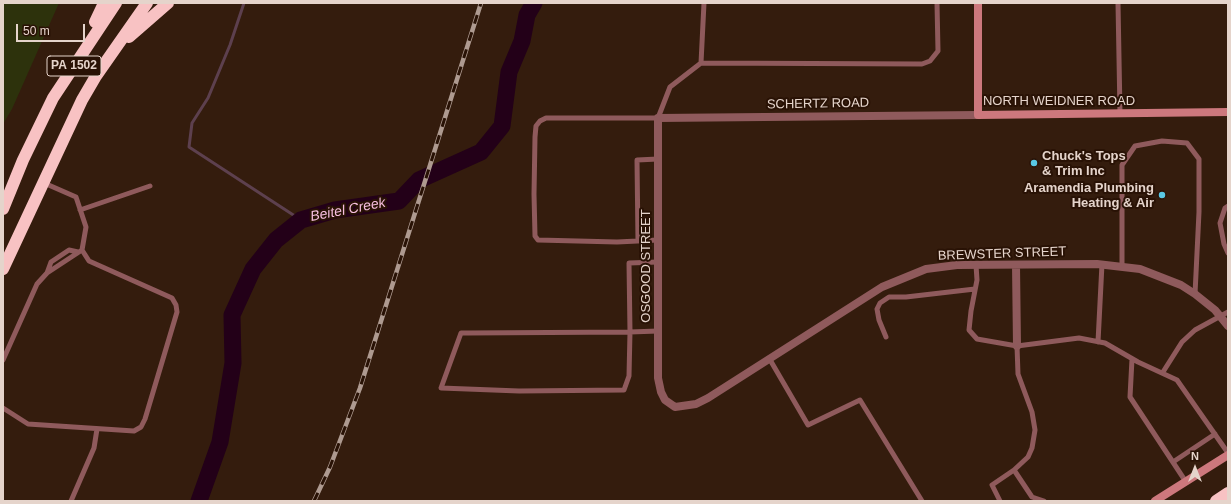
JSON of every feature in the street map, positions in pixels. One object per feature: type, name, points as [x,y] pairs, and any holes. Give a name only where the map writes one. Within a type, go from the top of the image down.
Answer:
[{"type":"highway","points":[[86,47],[104,3]]},
{"type":"highway","name":"PA 1502","points":[[3,209],[23,160],[53,98],[116,3]]},
{"type":"highway","name":"PA 1502","points":[[3,269],[82,100],[96,76],[147,3]]},
{"type":"highway","points":[[112,53],[168,3]]},
{"type":"highway","points":[[1216,501],[1228,493]]},
{"type":"street","name":"NORTH WEIDNER ROAD","points":[[978,3],[978,115],[1228,112]]},
{"type":"street","name":"SCHERTZ ROAD","points":[[658,118],[978,115]]},
{"type":"street","name":"OSGOOD STREET","points":[[658,118],[658,378],[661,392],[665,400],[675,407]]},
{"type":"street","name":"BREWSTER STREET","points":[[675,407],[696,404],[708,398],[882,287],[902,277],[926,269],[976,265],[1102,264],[1140,269],[1159,275],[1195,294],[1220,316],[1228,326]]},
{"type":"street","points":[[1016,265],[1017,346]]},
{"type":"street","points":[[1155,501],[1228,454]]},
{"type":"lane","points":[[701,63],[704,3]]},
{"type":"lane","points":[[658,240],[538,240],[535,236],[534,137],[536,126],[540,121],[546,118],[658,118],[670,87],[701,63],[922,64],[930,61],[938,51],[937,3]]},
{"type":"lane","points":[[1118,3],[1120,113]]},
{"type":"lane","points":[[1122,266],[1122,165],[1135,146],[1162,141],[1187,143],[1199,160],[1199,212],[1195,294]]},
{"type":"lane","points":[[638,241],[637,160],[658,159]]},
{"type":"lane","points":[[3,360],[37,284],[47,273],[80,251],[86,227],[76,197],[44,182]]},
{"type":"lane","points":[[80,210],[150,186]]},
{"type":"lane","points":[[1228,206],[1225,208],[1220,223],[1224,244],[1228,253]]},
{"type":"lane","points":[[3,408],[28,424],[134,431],[141,427],[145,419],[174,320],[176,305],[172,298],[89,262],[80,251]]},
{"type":"lane","points":[[658,262],[629,263],[630,332],[629,376],[624,390],[519,391],[441,388],[461,333],[630,332],[658,331]]},
{"type":"lane","points":[[1098,342],[1102,264]]},
{"type":"lane","points":[[976,265],[977,280],[970,330],[977,339],[1017,346],[1079,338],[1105,343],[1132,359],[1163,372],[1177,380],[1228,454]]},
{"type":"lane","points":[[882,287],[889,297]]},
{"type":"lane","points":[[886,337],[879,320],[877,309],[880,303],[889,297],[906,297],[975,288]]},
{"type":"lane","points":[[1163,372],[1182,342],[1195,330],[1228,312]]},
{"type":"lane","points":[[1000,501],[992,485],[1014,470],[1028,457],[1032,448],[1035,430],[1032,412],[1018,374],[1017,346]]},
{"type":"lane","points":[[769,358],[808,425],[860,400],[922,501]]},
{"type":"lane","points":[[1132,359],[1130,397],[1186,482]]},
{"type":"lane","points":[[71,501],[94,448],[97,429]]},
{"type":"lane","points":[[1173,462],[1215,434]]},
{"type":"lane","points":[[1014,470],[1032,497],[1044,501]]},
{"type":"green space","points":[[3,3],[59,3],[12,109],[3,124]]},
{"type":"waterway","points":[[244,3],[230,45],[208,98],[192,123],[189,147],[301,220]]},
{"type":"waterway","name":"Beitel Creek","points":[[199,501],[220,442],[233,363],[232,315],[253,269],[276,240],[301,220],[335,210],[399,201],[419,180],[481,152],[502,126],[509,72],[522,41],[527,15],[534,3]]},
{"type":"railway","points":[[314,501],[330,467],[360,388],[481,3]]},
{"type":"place","name":"Chuck's Tops & Trim Inc","points":[[1034,163]]},
{"type":"place","name":"Aramendia Plumbing Heating & Air","points":[[1162,195]]}]
